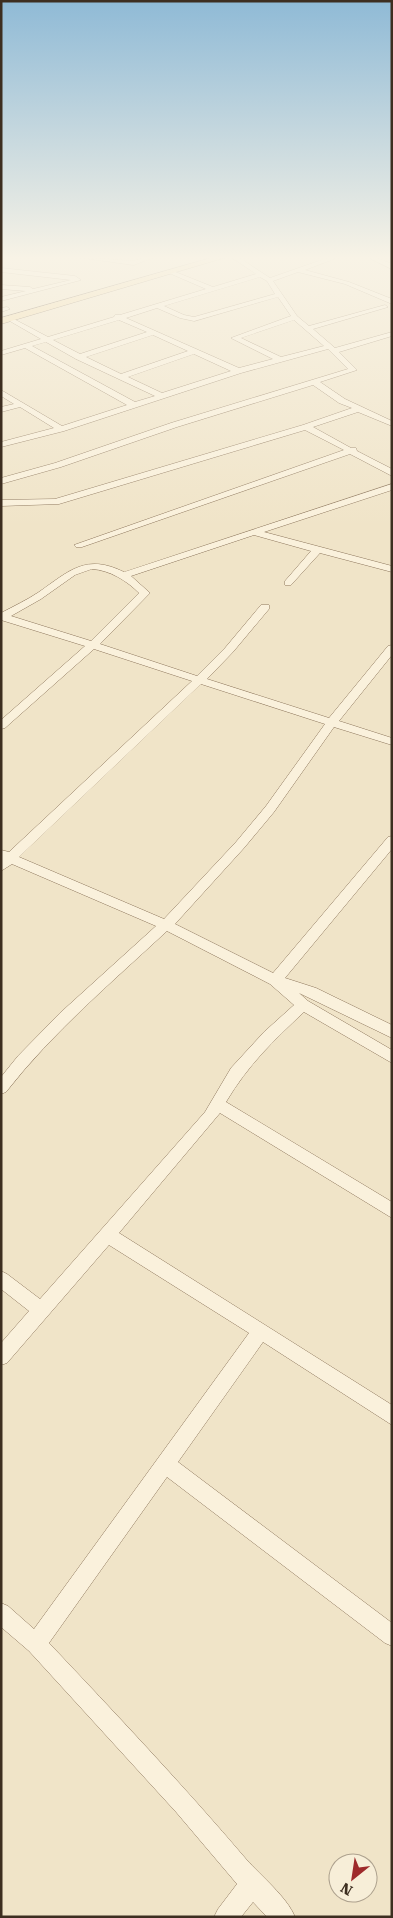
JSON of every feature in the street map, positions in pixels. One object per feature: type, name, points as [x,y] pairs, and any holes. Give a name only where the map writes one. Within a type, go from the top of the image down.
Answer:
[{"type":"street","points":[[1,353],[20,347]]},
{"type":"street","points":[[27,347],[134,405]]},
{"type":"street","points":[[59,347],[162,396]]},
{"type":"street","points":[[79,357],[111,347]]},
{"type":"street","points":[[181,347],[238,371]]},
{"type":"street","points":[[253,347],[281,360]]},
{"type":"street","points":[[2,444],[61,429],[238,371],[338,347]]},
{"type":"street","points":[[1,481],[58,465],[174,426],[353,370],[331,348]]},
{"type":"street","points":[[120,377],[193,352]]},
{"type":"street","points":[[316,382],[342,401],[392,424]]},
{"type":"street","points":[[1,392],[61,429]]},
{"type":"street","points":[[1,410],[21,404]]},
{"type":"street","points":[[1,503],[56,502],[306,427],[358,408]]},
{"type":"street","points":[[373,415],[382,413]]},
{"type":"street","points":[[306,427],[392,473]]},
{"type":"street","points":[[79,544],[352,450]]},
{"type":"street","points":[[125,575],[392,487]]},
{"type":"street","points":[[252,532],[392,569]]},
{"type":"street","points":[[288,583],[317,550]]},
{"type":"street","points":[[1,726],[92,646],[145,595],[125,575],[98,566],[90,567],[61,581],[2,617]]},
{"type":"street","points":[[265,607],[229,650],[199,680],[4,860],[166,925],[275,980],[311,992],[392,1032]]},
{"type":"street","points":[[2,617],[392,742]]},
{"type":"street","points":[[1,1088],[23,1060],[65,1017],[166,925],[245,839],[270,809],[331,723],[392,648]]},
{"type":"street","points":[[275,980],[392,840]]},
{"type":"street","points":[[275,980],[303,1005],[392,1057]]},
{"type":"street","points":[[1,1357],[109,1236],[219,1105],[224,1091],[236,1072],[269,1036],[303,1005]]},
{"type":"street","points":[[219,1105],[392,1212]]},
{"type":"street","points":[[109,1236],[392,1416]]},
{"type":"street","points":[[1,1279],[42,1310]]},
{"type":"street","points":[[36,1644],[261,1331]]},
{"type":"street","points":[[165,1464],[392,1636]]},
{"type":"street","points":[[1,1613],[36,1644],[184,1804],[252,1884],[283,1917]]},
{"type":"street","points":[[226,1917],[252,1884]]}]
